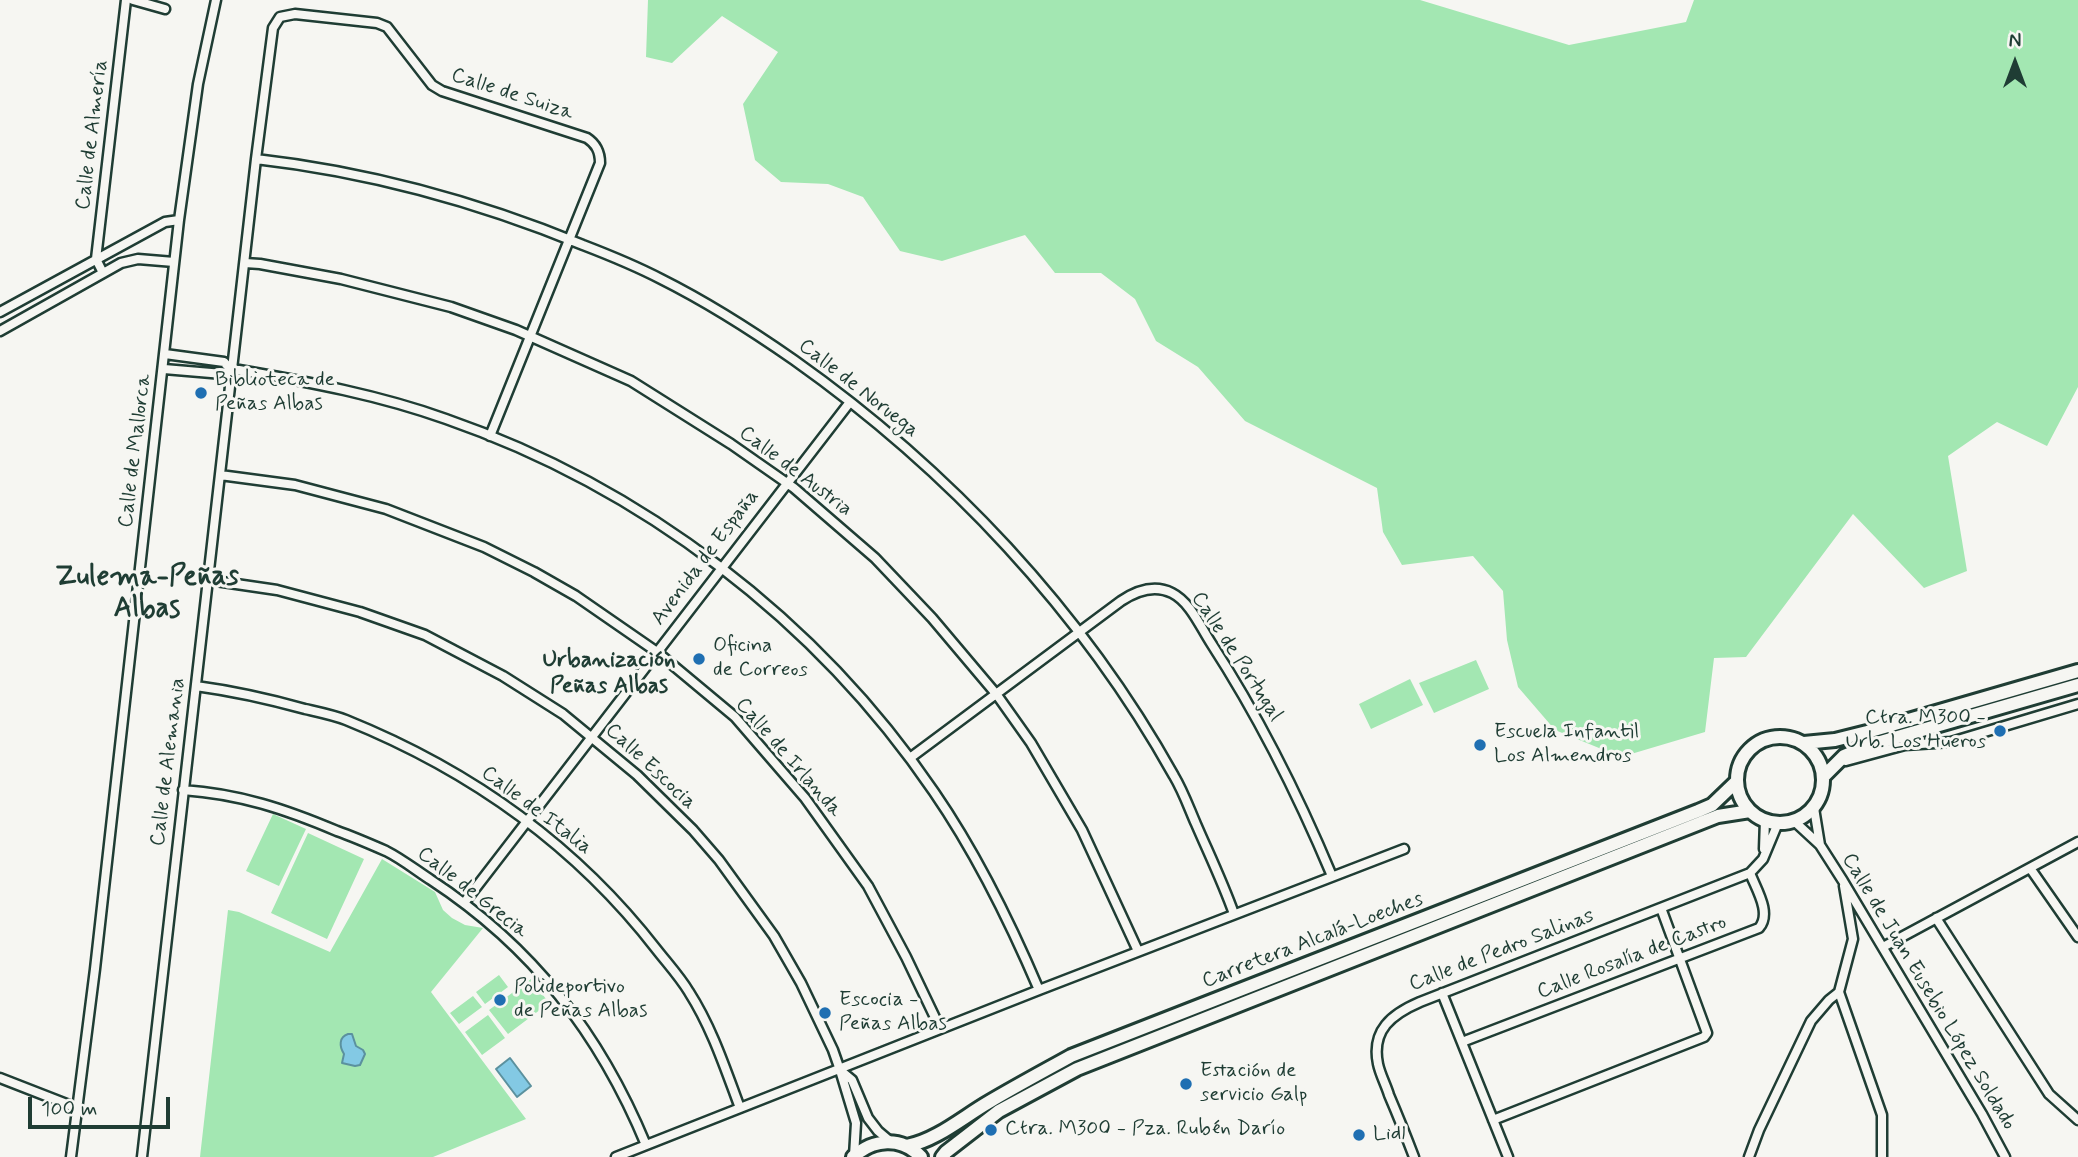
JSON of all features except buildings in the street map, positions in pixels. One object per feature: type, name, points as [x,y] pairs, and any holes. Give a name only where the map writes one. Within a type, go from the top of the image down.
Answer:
[{"type":"main road","points":[[1804,743],[1818,757],[1824,776],[1824,786],[1819,799],[1803,817],[1794,821],[1779,823],[1765,820],[1743,802],[1737,780],[1743,758],[1759,742],[1782,736],[1804,743],[1835,740],[2078,671]]},
{"type":"main road","points":[[1824,776],[1844,757],[1870,745],[2078,685]]},
{"type":"main road","name":"Carretera Alcalá-Loeches","points":[[907,1146],[939,1133],[1071,1056],[1698,811],[1712,805],[1737,780]]},
{"type":"main road","name":"Carretera Alcalá-Loeches","points":[[942,1157],[999,1111],[1077,1069],[1718,816],[1750,810]]},
{"type":"main road","points":[[853,1156],[865,1147],[891,1142],[907,1146],[920,1157]]},
{"type":"street","name":"Calle de Almería","points":[[96,259],[126,0]]},
{"type":"street","points":[[133,0],[165,9]]},
{"type":"street","name":"Calle de Mallorca","points":[[71,1157],[95,969],[179,220],[198,84],[216,0]]},
{"type":"street","name":"Calle de Suiza","points":[[231,370],[273,28],[279,18],[295,14],[377,23],[387,27],[432,85],[442,91],[587,138],[594,143],[600,155],[600,163],[570,240],[490,436]]},
{"type":"street","name":"Calle de Noruega","points":[[256,159],[377,178],[518,219],[659,278],[712,306],[760,336],[830,386],[940,477],[1015,555],[1093,649],[1176,779],[1234,914]]},
{"type":"street","points":[[0,313],[165,222],[179,220]]},
{"type":"street","points":[[96,259],[103,273]]},
{"type":"street","points":[[0,331],[121,263],[138,259],[174,262]]},
{"type":"street","name":"Calle de Austria","points":[[245,263],[341,279],[451,307],[531,337],[631,381],[786,483],[875,558],[932,618],[997,695],[1031,743],[1082,830],[1138,951]]},
{"type":"street","points":[[165,354],[224,362],[231,370]]},
{"type":"street","points":[[164,369],[223,374],[231,370],[347,389],[445,418],[568,470],[657,522],[775,611],[822,656],[910,758],[936,794],[992,890],[1038,990]]},
{"type":"street","name":"Calle de Alemania","points":[[142,1157],[231,370]]},
{"type":"street","name":"Avenida de España","points":[[464,903],[850,402]]},
{"type":"street","name":"Calle de Irlanda","points":[[220,475],[295,485],[386,509],[484,547],[576,596],[657,652],[735,717],[806,798],[868,886],[940,1028]]},
{"type":"street","name":"Calle Escocia","points":[[209,580],[277,590],[359,612],[425,635],[564,713],[654,791],[693,830],[747,897],[774,936],[801,983],[840,1069],[856,1123],[853,1156]]},
{"type":"street","name":"Calle de Portugal","points":[[910,758],[1121,601],[1141,590],[1161,589],[1172,593],[1187,606],[1258,719],[1285,771],[1332,876]]},
{"type":"street","name":"Calle de Italia","points":[[196,686],[273,700],[343,719],[430,758],[488,793],[527,821],[583,867],[635,921],[689,990],[715,1038],[740,1108]]},
{"type":"street","points":[[1836,764],[1905,745],[1951,742],[2078,704]]},
{"type":"street","name":"Calle de Grecia","points":[[183,790],[224,794],[291,811],[388,852],[464,903],[509,941],[562,997],[607,1064],[629,1104],[646,1146]]},
{"type":"street","name":"Calle de Juan Eusebio López Soldado","points":[[1814,807],[1820,845]]},
{"type":"street","points":[[1763,859],[1765,820]]},
{"type":"street","name":"Calle de Juan Eusebio López Soldado","points":[[1794,821],[1820,845],[1843,881],[2005,1157]]},
{"type":"street","name":"Calle de Pedro Salinas","points":[[1414,1157],[1378,1065],[1377,1048],[1388,1020],[1401,1010],[1442,993],[1750,873],[1763,859],[1779,823]]},
{"type":"street","points":[[1883,947],[2078,842]]},
{"type":"street","points":[[617,1157],[940,1028],[1404,849]]},
{"type":"street","points":[[2030,867],[2078,937]]},
{"type":"street","name":"Calle Rosalía de Castro","points":[[1461,1042],[1759,928],[1763,924],[1765,912],[1750,873]]},
{"type":"street","points":[[1843,881],[1853,939],[1839,992],[1882,1115],[1882,1157]]},
{"type":"street","points":[[1493,1120],[1704,1037],[1707,1033],[1661,908]]},
{"type":"street","points":[[1936,918],[2049,1094],[2078,1120]]},
{"type":"street","points":[[1749,1157],[1759,1130],[1811,1021],[1839,992]]},
{"type":"street","points":[[1442,993],[1508,1157]]},
{"type":"street","name":"Calle Escocia","points":[[840,1069],[852,1080],[868,1118],[891,1142]]},
{"type":"street","points":[[0,1078],[76,1108]]},
{"type":"green space","points":[[648,0],[1420,0],[1569,45],[1686,22],[1694,0],[2078,0],[2078,387],[2047,446],[1997,422],[1948,456],[1967,571],[1924,588],[1853,514],[1746,657],[1714,658],[1705,732],[1621,757],[1555,730],[1518,687],[1507,640],[1503,591],[1473,556],[1402,565],[1383,532],[1377,488],[1245,421],[1198,367],[1156,341],[1135,299],[1101,273],[1055,273],[1025,235],[942,261],[900,251],[863,197],[828,184],[781,182],[755,160],[743,104],[778,52],[722,16],[672,63],[646,57]]},
{"type":"green space","points":[[1476,660],[1489,689],[1434,713],[1419,683]]},
{"type":"green space","points":[[1410,679],[1423,705],[1371,729],[1359,704]]},
{"type":"green space","points":[[273,814],[306,829],[279,886],[246,871]]},
{"type":"green space","points":[[308,833],[364,859],[327,939],[271,913]]},
{"type":"green space","points":[[382,859],[435,892],[443,910],[452,918],[465,925],[483,928],[431,992],[526,1119],[433,1157],[200,1157],[228,910],[239,912],[330,952]]},
{"type":"green space","points":[[499,975],[508,987],[485,1004],[476,992]]},
{"type":"green space","points":[[531,979],[549,1003],[508,1034],[489,1010]]},
{"type":"green space","points":[[473,996],[482,1007],[459,1024],[450,1013]]},
{"type":"green space","points":[[488,1015],[505,1038],[482,1055],[465,1032]]},
{"type":"water","points":[[348,1034],[352,1034],[356,1046],[365,1054],[360,1065],[342,1063],[344,1054],[341,1042]]},
{"type":"water","points":[[510,1058],[531,1086],[517,1097],[496,1069]]},
{"type":"place","name":"Biblioteca de Peñas Albas","points":[[201,393]]},
{"type":"place","name":"Oficina de Correos","points":[[699,659]]},
{"type":"place","name":"Ctra. M300 - Urb. Los Hueros","points":[[2000,731]]},
{"type":"place","name":"Escuela Infantil Los Almendros","points":[[1480,745]]},
{"type":"place","name":"Polideportivo de Peñas Albas","points":[[500,1000]]},
{"type":"place","name":"Escocia - Peñas Albas","points":[[825,1013]]},
{"type":"place","name":"Estación de servicio Galp","points":[[1186,1084]]},
{"type":"place","name":"Ctra. M300 - Pza. Rubén Darío","points":[[991,1130]]},
{"type":"place","name":"Lidl","points":[[1359,1135]]},
{"type":"district","name":"Zulema-Peñas Albas","points":[[147,594]]},
{"type":"district","name":"Urbanización Peñas Albas","points":[[609,674]]}]
